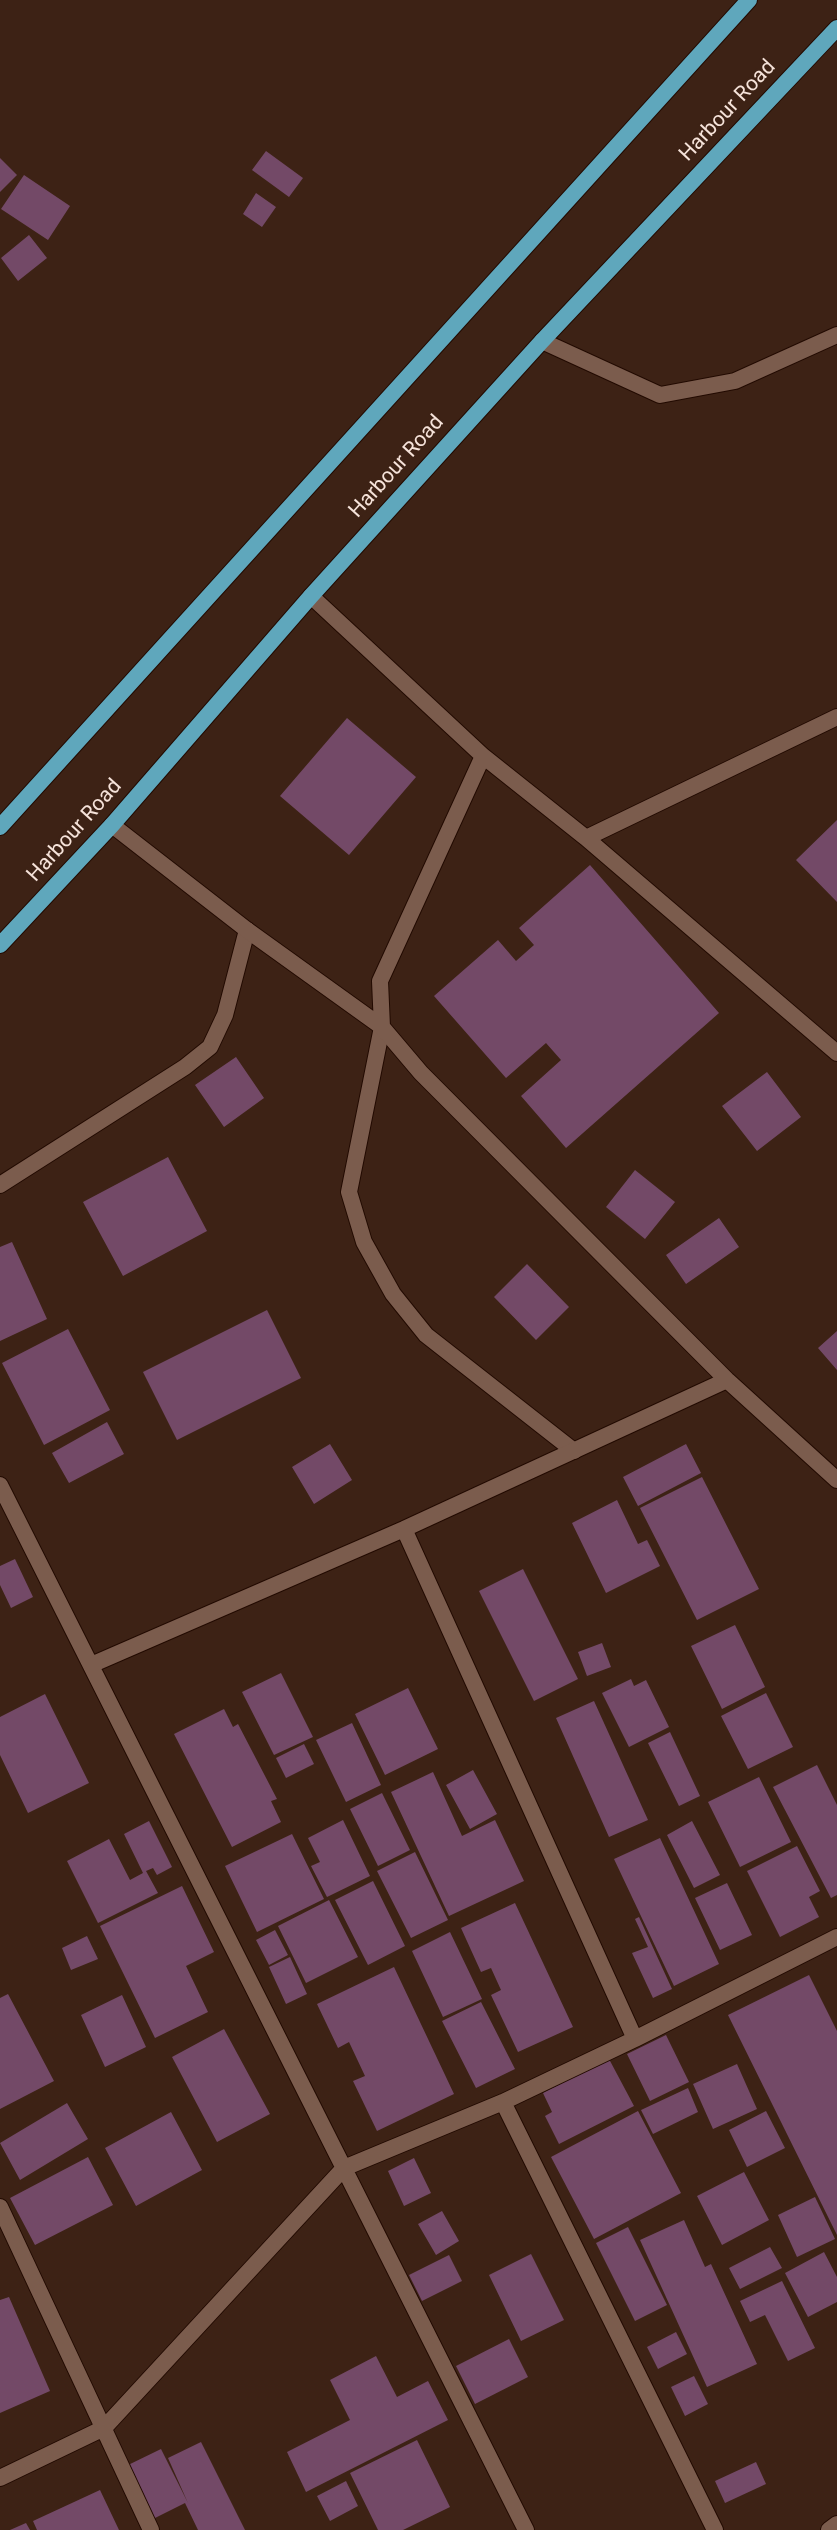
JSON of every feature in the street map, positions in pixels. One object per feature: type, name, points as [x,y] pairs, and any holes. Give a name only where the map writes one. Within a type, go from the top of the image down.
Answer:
[{"type":"highway","points":[[0,828],[749,0]]},
{"type":"highway","name":"Harbour Road","points":[[0,945],[112,825],[311,596],[542,341],[837,28]]},
{"type":"street","points":[[542,341],[660,395],[735,381],[837,335]]},
{"type":"street","points":[[311,596],[483,756],[586,838],[837,1053]]},
{"type":"street","points":[[586,838],[837,717]]},
{"type":"street","points":[[483,756],[380,981],[382,1027],[349,1192],[364,1242],[393,1294],[426,1335],[574,1451]]},
{"type":"street","points":[[112,825],[247,930],[382,1027],[421,1073],[727,1380],[837,1480]]},
{"type":"street","points":[[0,1185],[185,1067],[210,1047],[225,1015],[247,930]]},
{"type":"street","points":[[91,1665],[404,1529],[727,1380]]},
{"type":"street","points":[[0,1485],[526,2530]]},
{"type":"street","points":[[404,1529],[635,2039]]},
{"type":"street","points":[[0,2478],[104,2428],[344,2168],[503,2102],[635,2039],[837,1936]]},
{"type":"street","points":[[503,2102],[715,2530]]},
{"type":"street","points":[[0,2207],[151,2530]]},
{"type":"street","points":[[828,2530],[837,2524]]},
{"type":"building","points":[[266,151],[303,178],[289,197],[252,170]]},
{"type":"building","points":[[0,158],[17,175],[0,192]]},
{"type":"building","points":[[24,175],[70,206],[48,240],[1,209]]},
{"type":"building","points":[[256,193],[276,207],[262,227],[243,214]]},
{"type":"building","points":[[29,235],[47,258],[18,281],[1,258]]},
{"type":"building","points":[[347,718],[416,777],[349,855],[280,796]]},
{"type":"building","points":[[837,820],[837,902],[796,860]]},
{"type":"building","points":[[590,865],[719,1013],[566,1148],[521,1096],[561,1060],[546,1043],[506,1078],[434,996],[498,940],[516,961],[534,945],[519,928]]},
{"type":"building","points":[[236,1057],[264,1098],[224,1127],[195,1085]]},
{"type":"building","points":[[767,1072],[801,1117],[757,1151],[722,1106]]},
{"type":"building","points":[[168,1157],[207,1231],[123,1276],[83,1202]]},
{"type":"building","points":[[635,1170],[675,1202],[645,1239],[606,1207]]},
{"type":"building","points":[[719,1218],[739,1247],[686,1284],[666,1255]]},
{"type":"building","points":[[12,1242],[47,1319],[0,1341],[0,1247]]},
{"type":"building","points":[[527,1264],[569,1307],[536,1340],[494,1297]]},
{"type":"building","points":[[267,1310],[301,1378],[177,1440],[143,1372]]},
{"type":"building","points":[[68,1329],[110,1410],[44,1445],[2,1363]]},
{"type":"building","points":[[837,1331],[837,1370],[818,1348]]},
{"type":"building","points":[[107,1422],[124,1454],[69,1483],[52,1453]]},
{"type":"building","points":[[330,1444],[352,1480],[314,1504],[292,1467]]},
{"type":"building","points":[[686,1444],[701,1473],[638,1506],[623,1477]]},
{"type":"building","points":[[702,1477],[759,1589],[697,1620],[640,1508]]},
{"type":"building","points":[[617,1500],[638,1544],[647,1540],[660,1566],[606,1593],[572,1523]]},
{"type":"building","points":[[15,1559],[33,1597],[11,1608],[0,1585],[0,1566]]},
{"type":"building","points":[[523,1569],[578,1679],[534,1701],[479,1591]]},
{"type":"building","points":[[735,1625],[765,1687],[722,1709],[691,1646]]},
{"type":"building","points":[[602,1643],[611,1667],[587,1676],[578,1652]]},
{"type":"building","points":[[281,1673],[313,1737],[274,1755],[242,1692]]},
{"type":"building","points":[[631,1679],[634,1686],[646,1680],[669,1727],[629,1747],[602,1693]]},
{"type":"building","points":[[408,1688],[438,1749],[385,1775],[355,1714]]},
{"type":"building","points":[[766,1693],[793,1747],[748,1769],[721,1716]]},
{"type":"building","points":[[45,1694],[89,1783],[28,1813],[0,1755],[0,1717]]},
{"type":"building","points":[[594,1701],[648,1820],[609,1837],[556,1718]]},
{"type":"building","points":[[224,1709],[233,1727],[238,1724],[277,1799],[271,1801],[281,1822],[232,1847],[174,1734]]},
{"type":"building","points":[[352,1723],[381,1785],[346,1802],[316,1740]]},
{"type":"building","points":[[670,1732],[700,1796],[679,1806],[648,1743]]},
{"type":"building","points":[[304,1744],[314,1764],[286,1778],[276,1758]]},
{"type":"building","points":[[817,1765],[837,1805],[837,1895],[831,1898],[773,1787]]},
{"type":"building","points":[[473,1770],[497,1814],[470,1829],[446,1785]]},
{"type":"building","points":[[433,1772],[462,1836],[495,1820],[524,1881],[449,1916],[391,1792]]},
{"type":"building","points":[[759,1777],[791,1842],[740,1867],[708,1802]]},
{"type":"building","points":[[382,1793],[410,1850],[378,1866],[350,1809]]},
{"type":"building","points":[[343,1820],[370,1876],[327,1897],[311,1866],[320,1862],[308,1838]]},
{"type":"building","points":[[149,1821],[172,1867],[157,1875],[153,1868],[146,1871],[158,1893],[98,1923],[67,1861],[109,1839],[130,1880],[143,1873],[124,1834]]},
{"type":"building","points":[[692,1821],[720,1875],[694,1888],[667,1835]]},
{"type":"building","points":[[292,1834],[324,1899],[257,1932],[225,1866]]},
{"type":"building","points":[[660,1838],[719,1964],[674,1986],[614,1859]]},
{"type":"building","points":[[797,1846],[820,1891],[809,1897],[819,1917],[780,1937],[747,1871]]},
{"type":"building","points":[[415,1852],[448,1920],[411,1938],[377,1871]]},
{"type":"building","points":[[373,1881],[405,1946],[368,1965],[335,1900]]},
{"type":"building","points":[[727,1883],[752,1935],[720,1950],[695,1898]]},
{"type":"building","points":[[182,1886],[214,1952],[186,1966],[208,2012],[155,2038],[100,1926]]},
{"type":"building","points":[[329,1900],[358,1957],[306,1983],[278,1926]]},
{"type":"building","points":[[515,1903],[573,2027],[518,2052],[491,1995],[501,1990],[491,1968],[481,1972],[461,1928]]},
{"type":"building","points":[[639,1917],[672,1989],[653,1998],[632,1953],[648,1947],[635,1919]]},
{"type":"building","points":[[275,1930],[288,1955],[269,1965],[256,1940]]},
{"type":"building","points":[[450,1932],[482,1999],[443,2017],[412,1951]]},
{"type":"building","points":[[87,1936],[98,1959],[71,1970],[62,1948]]},
{"type":"building","points":[[290,1957],[307,1994],[286,2004],[269,1967]]},
{"type":"building","points":[[394,1967],[454,2094],[377,2131],[353,2081],[365,2076],[349,2042],[338,2048],[317,2004]]},
{"type":"building","points":[[809,1975],[837,2031],[837,2235],[728,2015]]},
{"type":"building","points":[[8,1994],[54,2081],[0,2109],[0,1998]]},
{"type":"building","points":[[122,1995],[146,2047],[105,2067],[81,2015]]},
{"type":"building","points":[[481,2002],[515,2069],[476,2088],[442,2021]]},
{"type":"building","points":[[224,2029],[270,2114],[217,2142],[172,2057]]},
{"type":"building","points":[[666,2035],[689,2082],[650,2101],[627,2054]]},
{"type":"building","points":[[609,2059],[634,2106],[559,2144],[545,2116],[552,2112],[543,2093]]},
{"type":"building","points":[[737,2064],[757,2109],[713,2129],[693,2084]]},
{"type":"building","points":[[688,2088],[698,2112],[653,2134],[641,2110]]},
{"type":"building","points":[[67,2103],[88,2139],[20,2180],[0,2143]]},
{"type":"building","points":[[638,2111],[681,2193],[594,2239],[551,2157]]},
{"type":"building","points":[[766,2111],[785,2148],[747,2167],[729,2130]]},
{"type":"building","points":[[171,2112],[202,2170],[136,2206],[105,2148]]},
{"type":"building","points":[[88,2157],[113,2205],[35,2245],[10,2198]]},
{"type":"building","points":[[414,2158],[431,2193],[404,2206],[388,2171]]},
{"type":"building","points":[[744,2172],[769,2220],[722,2245],[697,2196]]},
{"type":"building","points":[[815,2197],[835,2239],[797,2257],[778,2215]]},
{"type":"building","points":[[442,2211],[459,2241],[436,2255],[418,2224]]},
{"type":"building","points":[[684,2220],[705,2267],[711,2264],[757,2364],[707,2387],[640,2240]]},
{"type":"building","points":[[628,2227],[667,2305],[635,2321],[596,2243]]},
{"type":"building","points":[[770,2247],[782,2268],[740,2289],[729,2268]]},
{"type":"building","points":[[824,2252],[837,2277],[837,2302],[808,2317],[785,2273]]},
{"type":"building","points":[[531,2254],[564,2320],[521,2341],[489,2275]]},
{"type":"building","points":[[449,2255],[462,2281],[422,2301],[409,2275]]},
{"type":"building","points":[[782,2281],[815,2348],[788,2361],[765,2315],[750,2322],[740,2301]]},
{"type":"building","points":[[9,2297],[50,2391],[0,2413],[0,2300]]},
{"type":"building","points":[[676,2332],[687,2354],[658,2369],[647,2347]]},
{"type":"building","points":[[509,2339],[528,2377],[475,2404],[456,2366]]},
{"type":"building","points":[[376,2356],[397,2397],[428,2381],[448,2420],[306,2492],[287,2452],[350,2420],[330,2380]]},
{"type":"building","points":[[694,2376],[708,2404],[685,2416],[671,2387]]},
{"type":"building","points":[[417,2440],[450,2507],[403,2530],[378,2530],[350,2473]]},
{"type":"building","points":[[201,2442],[245,2530],[198,2530],[185,2503],[151,2520],[124,2467],[161,2449],[188,2503],[168,2458]]},
{"type":"building","points":[[756,2462],[766,2484],[725,2503],[715,2481]]},
{"type":"building","points":[[346,2481],[358,2506],[330,2521],[317,2496]]},
{"type":"building","points":[[100,2490],[119,2530],[37,2530],[33,2521]]},
{"type":"building","points":[[26,2523],[30,2530],[10,2530]]}]
